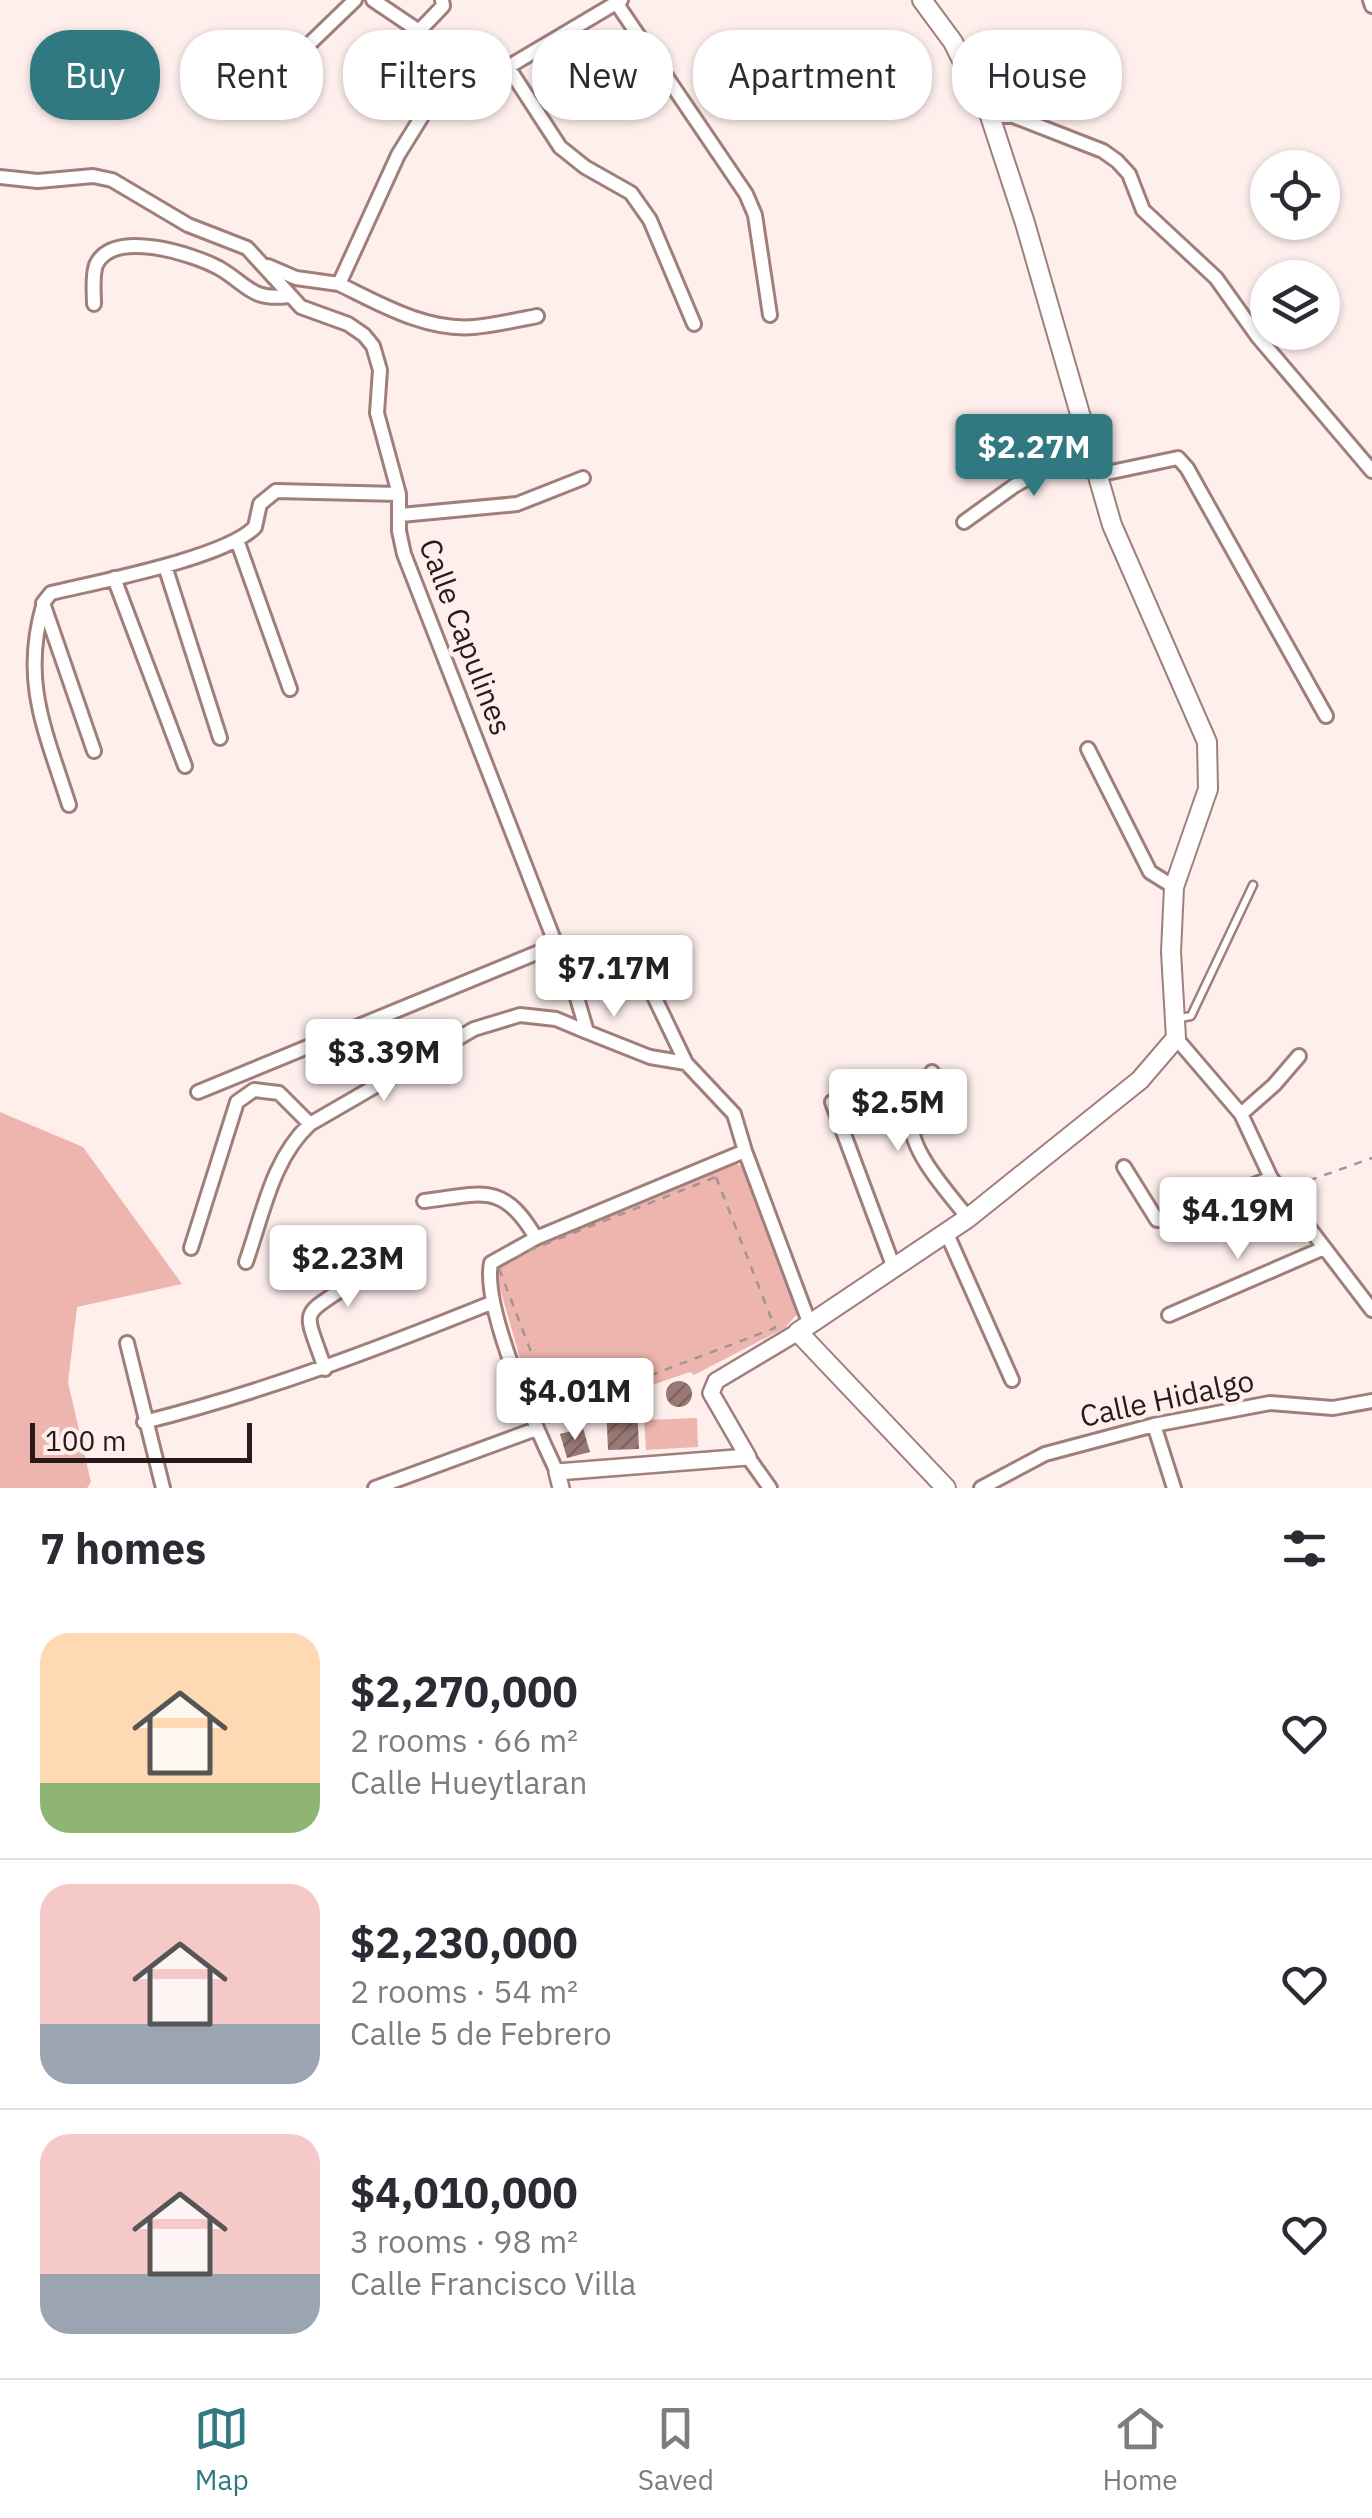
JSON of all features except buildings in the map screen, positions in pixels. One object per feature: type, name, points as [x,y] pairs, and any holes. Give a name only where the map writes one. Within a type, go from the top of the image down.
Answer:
[{"type":"main road","points":[[922,0],[952,42]]},
{"type":"main road","points":[[946,1488],[804,1327],[968,1218],[1140,1080],[1175,1029],[1171,952],[1174,886],[1208,789],[1208,742],[1112,525],[1026,223],[991,120]]},
{"type":"street","points":[[323,30],[355,0]]},
{"type":"street","points":[[374,0],[418,30]]},
{"type":"street","points":[[420,30],[443,6],[442,0]]},
{"type":"street","points":[[512,65],[619,2],[746,194],[754,215],[770,315]]},
{"type":"street","points":[[512,73],[560,147],[585,167],[631,193],[641,206],[694,324]]},
{"type":"street","points":[[339,284],[398,155],[420,120]]},
{"type":"street","points":[[1023,120],[1117,161],[1129,174],[1143,210],[1216,278],[1258,337],[1372,471]]},
{"type":"street","name":"Calle Capulines","points":[[0,177],[38,180],[93,176],[112,180],[188,225],[247,248],[301,307],[348,324],[374,346],[380,370],[377,413],[399,494],[399,531],[404,554],[556,945],[565,957]]},
{"type":"street","points":[[94,304],[96,266],[126,245],[144,244],[218,267],[255,295],[269,299],[288,296]]},
{"type":"street","points":[[265,265],[296,278],[339,284],[397,312],[445,325],[472,328],[537,316]]},
{"type":"street","points":[[964,522],[1014,486],[1090,449]]},
{"type":"street","points":[[1097,475],[1178,458],[1326,716]]},
{"type":"street","points":[[401,515],[517,504],[583,478]]},
{"type":"street","points":[[70,805],[35,696],[33,640],[44,603],[52,593],[165,566],[237,540],[255,527],[260,504],[276,491],[399,494]]},
{"type":"street","points":[[237,540],[290,688]]},
{"type":"street","points":[[165,566],[220,738]]},
{"type":"street","points":[[114,578],[185,766]]},
{"type":"street","points":[[44,603],[94,750]]},
{"type":"street","points":[[1088,749],[1150,872],[1174,886]]},
{"type":"street","points":[[198,1092],[556,945]]},
{"type":"street","points":[[587,1032],[565,957],[606,958],[636,972],[650,988],[686,1062],[734,1114],[804,1327],[716,1382],[711,1393],[770,1488]]},
{"type":"street","points":[[246,1262],[282,1158],[292,1140],[310,1124],[474,1028],[520,1015],[556,1019],[650,1057],[686,1062]]},
{"type":"street","points":[[1175,1029],[1242,1114],[1271,1178],[1372,1310]]},
{"type":"street","points":[[1242,1114],[1299,1056]]},
{"type":"street","points":[[932,1072],[912,1125],[914,1139],[928,1166],[968,1218]]},
{"type":"street","points":[[191,1248],[237,1102],[254,1090],[279,1093],[310,1124]]},
{"type":"street","points":[[832,1102],[894,1268]]},
{"type":"street","points":[[744,1151],[536,1238],[490,1263],[488,1279],[492,1303],[536,1429],[559,1480],[748,1456]]},
{"type":"street","points":[[1124,1166],[1158,1220],[1271,1178]]},
{"type":"street","points":[[424,1202],[479,1194],[505,1199],[524,1218],[536,1238]]},
{"type":"street","points":[[946,1234],[1012,1380]]},
{"type":"street","points":[[1168,1314],[1324,1248]]},
{"type":"street","points":[[325,1369],[310,1312],[317,1302],[351,1282],[352,1255]]},
{"type":"street","points":[[144,1422],[325,1369],[492,1303]]},
{"type":"street","points":[[128,1343],[163,1488]]},
{"type":"street","name":"Calle Hidalgo","points":[[981,1488],[1058,1449],[1154,1424],[1270,1403],[1333,1408],[1372,1402]]},
{"type":"street","points":[[1154,1424],[1174,1488]]},
{"type":"street","points":[[375,1488],[536,1429]]},
{"type":"lane","points":[[1175,1029],[1191,1016],[1253,886]]},
{"type":"path","points":[[1281,1191],[1372,1158]]},
{"type":"path","points":[[716,1177],[774,1328],[554,1412],[496,1263],[716,1177]]},
{"type":"shaded area","points":[[0,1112],[83,1147],[182,1284],[77,1307],[68,1382],[91,1482],[87,1488],[0,1488]]},
{"type":"shaded area","points":[[736,1164],[742,1166],[798,1313],[785,1328],[694,1375],[690,1372],[649,1386],[646,1382],[582,1406],[583,1413],[548,1424],[537,1418],[493,1264],[496,1255]]},
{"type":"shaded area","points":[[697,1418],[698,1447],[646,1450],[644,1420]]}]
